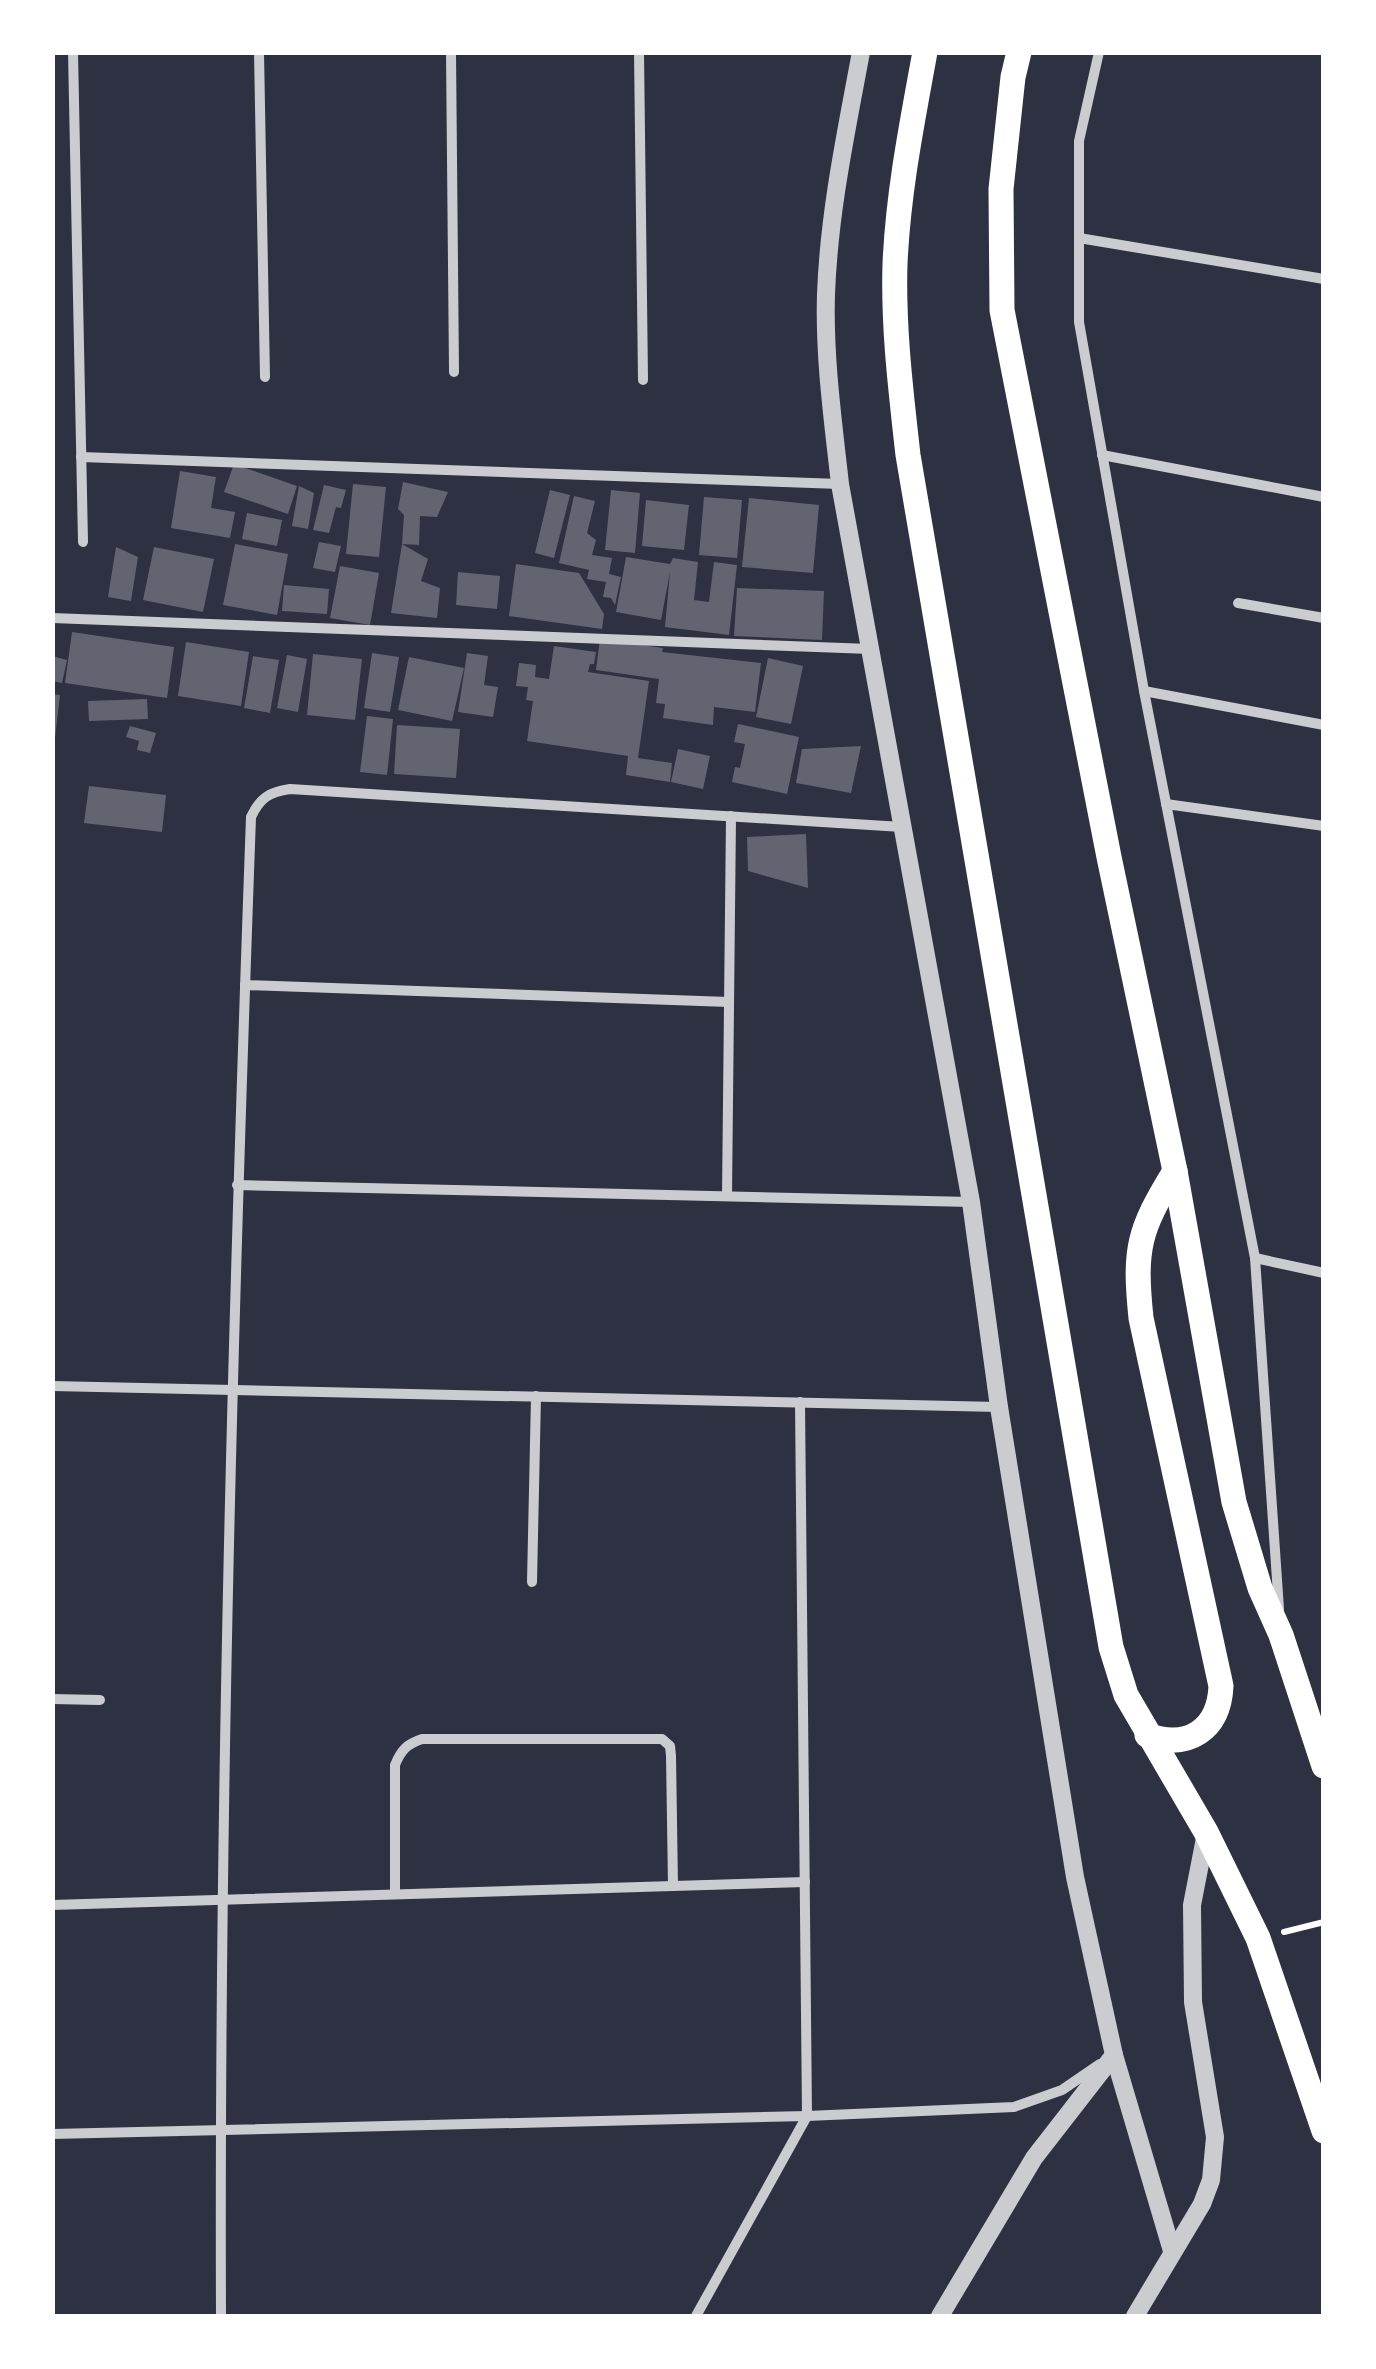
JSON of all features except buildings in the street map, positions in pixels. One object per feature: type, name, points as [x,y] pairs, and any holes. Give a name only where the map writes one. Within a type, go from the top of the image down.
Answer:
[{"type":"main road","points":[[925,52],[902,189],[895,265],[897,360],[908,455],[1111,1647],[1126,1695],[1206,1832],[1258,1938],[1324,2130]]},
{"type":"main road","points":[[1019,52],[1001,190],[1002,310],[1175,1171],[1234,1502],[1260,1588],[1281,1634],[1324,1766]]},
{"type":"main road","points":[[1147,1734],[1177,1741],[1205,1728],[1215,1716],[1221,1686],[1142,1318],[1136,1266],[1147,1216],[1175,1171]]},
{"type":"street","points":[[73,52],[83,542]]},
{"type":"street","points":[[260,52],[265,377]]},
{"type":"street","points":[[450,52],[454,372]]},
{"type":"street","points":[[640,52],[642,380]]},
{"type":"street","points":[[861,52],[833,200],[826,296],[829,393],[840,484],[971,1202],[1075,1877],[1114,2055],[1172,2251]]},
{"type":"street","points":[[1099,52],[1079,141],[1079,322],[1144,691],[1254,1258],[1281,1634]]},
{"type":"street","points":[[1079,238],[1324,279]]},
{"type":"street","points":[[1102,455],[1324,497]]},
{"type":"street","points":[[81,456],[840,484]]},
{"type":"street","points":[[1238,603],[1324,618]]},
{"type":"street","points":[[52,618],[870,649]]},
{"type":"street","points":[[1144,691],[1324,724]]},
{"type":"street","points":[[221,2316],[220,2130],[237,1185],[251,817],[259,801],[271,792],[290,789],[902,826]]},
{"type":"street","points":[[1166,804],[1324,826]]},
{"type":"street","points":[[727,1196],[731,816]]},
{"type":"street","points":[[245,985],[729,1002]]},
{"type":"street","points":[[237,1185],[971,1202]]},
{"type":"street","points":[[1254,1258],[1324,1273]]},
{"type":"street","points":[[52,1386],[1000,1407]]},
{"type":"street","points":[[532,1582],[536,1396]]},
{"type":"street","points":[[696,2316],[807,2116],[800,1402]]},
{"type":"street","points":[[52,1699],[100,1700]]},
{"type":"street","points":[[396,1894],[395,1765],[400,1752],[422,1740],[662,1739],[670,1746],[671,1756],[673,1886]]},
{"type":"street","points":[[1135,2316],[1202,2204],[1214,2158],[1193,2002],[1192,1905],[1206,1832]]},
{"type":"street","points":[[52,1905],[805,1882]]},
{"type":"street","points":[[52,2134],[807,2116],[1014,2107],[1062,2090],[1114,2055]]},
{"type":"street","points":[[940,2316],[1034,2158],[1114,2055]]}]
